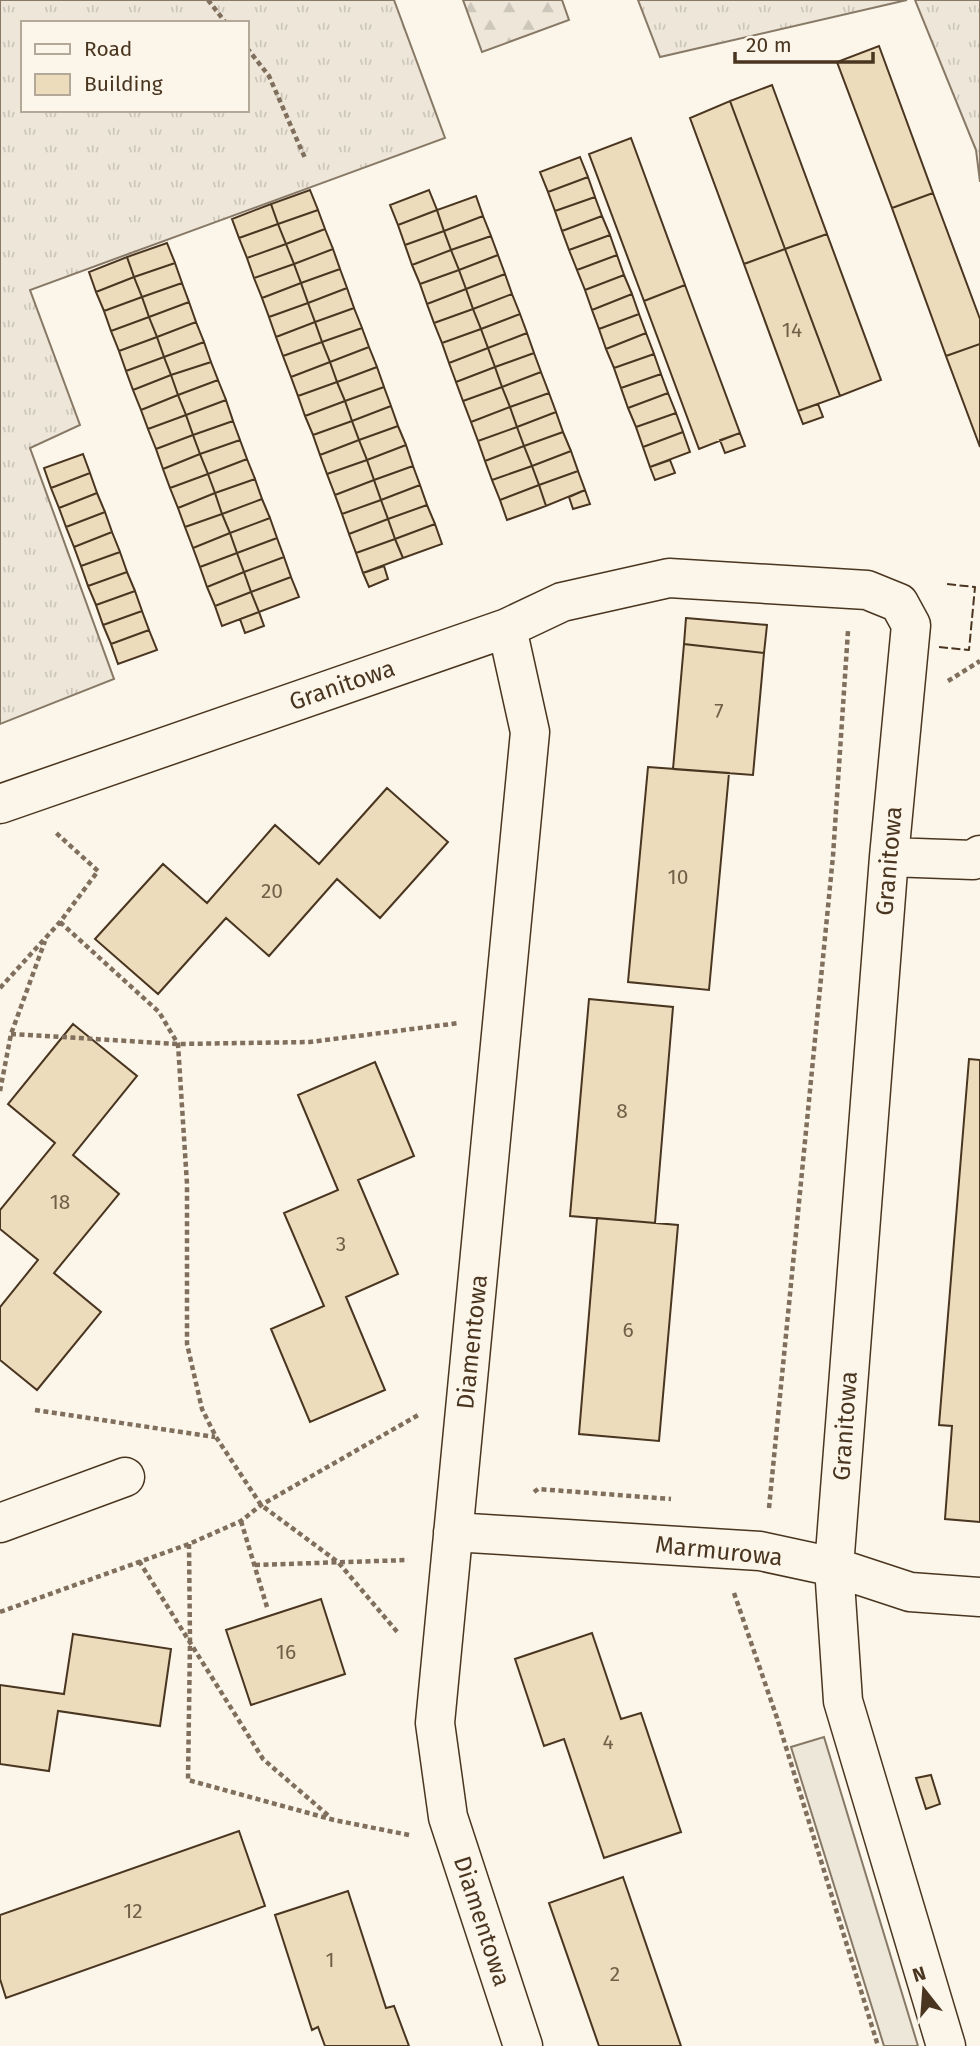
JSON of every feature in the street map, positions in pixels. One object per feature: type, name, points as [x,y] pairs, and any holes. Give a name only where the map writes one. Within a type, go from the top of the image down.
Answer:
[{"type":"street","name":"Granitowa","points":[[0,804],[507,628],[562,602],[669,578],[867,590],[899,603],[911,625],[889,857],[834,1567],[843,1701],[946,2046]]},
{"type":"street","name":"Diamentowa","points":[[507,628],[530,732],[435,1723],[448,1817],[523,2046]]},
{"type":"street","points":[[889,857],[973,860],[980,855]]},
{"type":"street","points":[[0,1523],[125,1477]]},
{"type":"street","name":"Marmurowa","points":[[453,1532],[760,1551],[834,1567],[910,1592],[980,1597]]},
{"type":"path","points":[[208,0],[224,21]]},
{"type":"path","points":[[248,49],[269,76],[305,158]]},
{"type":"path","points":[[760,1551],[769,1507],[833,856],[849,625]]},
{"type":"path","points":[[0,988],[60,922],[98,871],[50,828]]},
{"type":"path","points":[[60,922],[159,1012],[178,1044],[187,1184],[187,1344],[202,1409],[216,1437],[261,1505],[338,1562],[403,1638]]},
{"type":"path","points":[[0,1091],[11,1034],[45,939]]},
{"type":"path","points":[[11,1034],[178,1044],[310,1042],[463,1023]]},
{"type":"path","points":[[34,1410],[216,1437]]},
{"type":"path","points":[[0,1612],[189,1544],[241,1521],[261,1505],[422,1413]]},
{"type":"path","points":[[531,1494],[538,1489],[674,1499]]},
{"type":"path","points":[[241,1521],[267,1607]]},
{"type":"path","points":[[189,1544],[188,1780],[334,1820],[420,1837]]},
{"type":"path","points":[[255,1565],[414,1560]]},
{"type":"path","points":[[139,1562],[263,1759],[334,1820]]},
{"type":"path","points":[[732,1588],[777,1718],[878,2046]]},
{"type":"green space","points":[[0,0],[394,0],[445,138],[30,290],[80,425],[30,448],[114,679],[0,724]]},
{"type":"green space","points":[[463,0],[562,0],[569,20],[482,52]]},
{"type":"green space","points":[[638,0],[907,0],[660,57]]},
{"type":"green space","points":[[915,0],[980,0],[980,182],[976,150]]},
{"type":"shaded area","points":[[824,1737],[918,2046],[884,2046],[791,1747]]},
{"type":"building","points":[[879,46],[933,193],[892,208],[837,62]]},
{"type":"building","points":[[772,85],[827,234],[785,249],[730,101]]},
{"type":"building","points":[[730,101],[785,249],[744,264],[690,118]]},
{"type":"building","points":[[631,138],[685,285],[644,301],[589,154]]},
{"type":"building","points":[[580,157],[588,177],[548,192],[540,172]]},
{"type":"building","points":[[588,177],[595,197],[555,211],[548,192]]},
{"type":"building","points":[[310,190],[318,210],[278,224],[271,204]]},
{"type":"building","points":[[429,190],[437,210],[398,225],[390,205]]},
{"type":"building","points":[[933,193],[980,319],[980,344],[946,356],[892,208]]},
{"type":"building","points":[[476,196],[483,216],[444,231],[437,210]]},
{"type":"building","points":[[595,197],[602,216],[562,231],[555,211]]},
{"type":"building","points":[[271,204],[278,224],[239,238],[232,219]]},
{"type":"building","points":[[318,210],[325,229],[286,244],[278,224]]},
{"type":"building","points":[[437,210],[444,231],[405,245],[398,225]]},
{"type":"building","points":[[483,216],[491,236],[451,250],[444,231]]},
{"type":"building","points":[[602,216],[610,235],[569,250],[562,231]]},
{"type":"building","points":[[278,224],[286,244],[247,258],[239,238]]},
{"type":"building","points":[[325,229],[333,249],[294,264],[286,244]]},
{"type":"building","points":[[444,231],[451,250],[412,265],[405,245]]},
{"type":"building","points":[[827,234],[881,380],[840,396],[785,249]]},
{"type":"building","points":[[610,235],[617,255],[577,270],[569,250]]},
{"type":"building","points":[[491,236],[498,255],[459,270],[451,250]]},
{"type":"building","points":[[167,243],[175,263],[134,277],[127,257]]},
{"type":"building","points":[[286,244],[294,264],[254,278],[247,258]]},
{"type":"building","points":[[333,249],[340,269],[301,283],[294,264]]},
{"type":"building","points":[[785,249],[840,396],[798,411],[744,264]]},
{"type":"building","points":[[451,250],[459,270],[420,284],[412,265]]},
{"type":"building","points":[[498,255],[505,274],[466,289],[459,270]]},
{"type":"building","points":[[617,255],[624,275],[585,290],[577,270]]},
{"type":"building","points":[[127,257],[134,277],[96,292],[89,272]]},
{"type":"building","points":[[175,263],[182,283],[142,297],[134,277]]},
{"type":"building","points":[[294,264],[301,283],[262,298],[254,278]]},
{"type":"building","points":[[340,269],[347,288],[308,303],[301,283]]},
{"type":"building","points":[[459,270],[466,289],[427,304],[420,284]]},
{"type":"building","points":[[505,274],[512,294],[473,309],[466,289]]},
{"type":"building","points":[[624,275],[632,294],[592,310],[585,290]]},
{"type":"building","points":[[134,277],[142,297],[104,311],[96,292]]},
{"type":"building","points":[[182,283],[189,302],[149,317],[142,297]]},
{"type":"building","points":[[301,283],[308,303],[269,317],[262,298]]},
{"type":"building","points":[[685,285],[740,433],[699,449],[644,301]]},
{"type":"building","points":[[347,288],[354,308],[315,322],[308,303]]},
{"type":"building","points":[[466,289],[473,309],[434,323],[427,304]]},
{"type":"building","points":[[512,294],[520,314],[481,329],[473,309]]},
{"type":"building","points":[[632,294],[639,314],[599,329],[592,310]]},
{"type":"building","points":[[142,297],[149,317],[111,331],[104,311]]},
{"type":"building","points":[[189,302],[196,322],[157,337],[149,317]]},
{"type":"building","points":[[308,303],[315,322],[276,337],[269,317]]},
{"type":"building","points":[[354,308],[362,328],[322,342],[315,322]]},
{"type":"building","points":[[473,309],[481,329],[442,343],[434,323]]},
{"type":"building","points":[[520,314],[527,333],[488,348],[481,329]]},
{"type":"building","points":[[639,314],[646,333],[606,349],[599,329]]},
{"type":"building","points":[[149,317],[157,337],[119,351],[111,331]]},
{"type":"building","points":[[196,322],[204,342],[164,357],[157,337]]},
{"type":"building","points":[[315,322],[322,342],[283,356],[276,337]]},
{"type":"building","points":[[362,328],[369,347],[330,362],[322,342]]},
{"type":"building","points":[[481,329],[488,348],[449,363],[442,343]]},
{"type":"building","points":[[527,333],[534,353],[495,367],[488,348]]},
{"type":"building","points":[[646,333],[654,354],[614,368],[606,349]]},
{"type":"building","points":[[157,337],[164,357],[126,371],[119,351]]},
{"type":"building","points":[[204,342],[211,362],[171,375],[164,357]]},
{"type":"building","points":[[322,342],[330,362],[291,377],[283,356]]},
{"type":"building","points":[[980,344],[980,447],[946,356]]},
{"type":"building","points":[[369,347],[377,367],[337,382],[330,362]]},
{"type":"building","points":[[488,348],[495,367],[456,382],[449,363]]},
{"type":"building","points":[[534,353],[541,372],[502,387],[495,367]]},
{"type":"building","points":[[654,354],[661,374],[621,388],[614,368]]},
{"type":"building","points":[[164,357],[171,375],[133,390],[126,371]]},
{"type":"building","points":[[211,362],[218,380],[178,395],[171,375]]},
{"type":"building","points":[[330,362],[337,382],[298,396],[291,377]]},
{"type":"building","points":[[377,367],[384,387],[345,401],[337,382]]},
{"type":"building","points":[[495,367],[502,387],[463,401],[456,382]]},
{"type":"building","points":[[541,372],[549,393],[510,407],[502,387]]},
{"type":"building","points":[[661,374],[668,393],[628,408],[621,388]]},
{"type":"building","points":[[171,375],[178,395],[141,410],[133,390]]},
{"type":"building","points":[[218,380],[226,400],[186,415],[178,395]]},
{"type":"building","points":[[337,382],[345,401],[305,416],[298,396]]},
{"type":"building","points":[[384,387],[391,406],[352,421],[345,401]]},
{"type":"building","points":[[502,387],[510,407],[471,422],[463,401]]},
{"type":"building","points":[[549,393],[556,412],[517,427],[510,407]]},
{"type":"building","points":[[668,393],[676,413],[636,427],[628,408]]},
{"type":"building","points":[[178,395],[186,415],[148,429],[141,410]]},
{"type":"building","points":[[226,400],[233,421],[193,435],[186,415]]},
{"type":"building","points":[[345,401],[352,421],[313,435],[305,416]]},
{"type":"building","points":[[818,404],[823,417],[803,424],[798,411]]},
{"type":"building","points":[[391,406],[398,426],[359,440],[352,421]]},
{"type":"building","points":[[510,407],[517,427],[478,441],[471,422]]},
{"type":"building","points":[[556,412],[563,432],[524,446],[517,427]]},
{"type":"building","points":[[676,413],[683,432],[643,447],[636,427]]},
{"type":"building","points":[[186,415],[193,435],[156,449],[148,429]]},
{"type":"building","points":[[233,421],[240,440],[200,454],[193,435]]},
{"type":"building","points":[[352,421],[359,440],[320,455],[313,435]]},
{"type":"building","points":[[398,426],[406,445],[367,460],[359,440]]},
{"type":"building","points":[[517,427],[524,446],[485,461],[478,441]]},
{"type":"building","points":[[563,432],[571,451],[532,466],[524,446]]},
{"type":"building","points":[[683,432],[690,452],[650,467],[643,447]]},
{"type":"building","points":[[740,433],[745,446],[725,453],[720,440]]},
{"type":"building","points":[[193,435],[200,454],[163,469],[156,449]]},
{"type":"building","points":[[240,440],[247,459],[208,474],[200,454]]},
{"type":"building","points":[[359,440],[367,460],[327,474],[320,455]]},
{"type":"building","points":[[406,445],[413,466],[374,480],[367,460]]},
{"type":"building","points":[[524,446],[532,466],[492,480],[485,461]]},
{"type":"building","points":[[571,451],[578,471],[539,485],[532,466]]},
{"type":"building","points":[[83,454],[90,473],[51,488],[44,468]]},
{"type":"building","points":[[200,454],[208,474],[170,488],[163,469]]},
{"type":"building","points":[[247,459],[255,479],[215,493],[208,474]]},
{"type":"building","points":[[367,460],[374,480],[335,495],[327,474]]},
{"type":"building","points":[[670,460],[675,473],[655,480],[650,467]]},
{"type":"building","points":[[413,466],[420,485],[381,500],[374,480]]},
{"type":"building","points":[[532,466],[539,485],[500,500],[492,480]]},
{"type":"building","points":[[578,471],[585,490],[546,506],[539,485]]},
{"type":"building","points":[[90,473],[97,493],[59,508],[51,488]]},
{"type":"building","points":[[208,474],[215,493],[178,508],[170,488]]},
{"type":"building","points":[[255,479],[262,499],[222,514],[215,493]]},
{"type":"building","points":[[374,480],[381,500],[342,514],[335,495]]},
{"type":"building","points":[[420,485],[427,505],[388,519],[381,500]]},
{"type":"building","points":[[539,485],[546,506],[507,520],[500,500]]},
{"type":"building","points":[[585,490],[590,504],[573,509],[569,497]]},
{"type":"building","points":[[97,493],[105,512],[66,527],[59,508]]},
{"type":"building","points":[[215,493],[222,514],[185,527],[178,508]]},
{"type":"building","points":[[262,499],[270,518],[230,533],[222,514]]},
{"type":"building","points":[[381,500],[388,519],[349,534],[342,514]]},
{"type":"building","points":[[427,505],[435,524],[395,539],[388,519]]},
{"type":"building","points":[[105,512],[112,532],[74,547],[66,527]]},
{"type":"building","points":[[222,514],[230,533],[193,548],[185,527]]},
{"type":"building","points":[[270,518],[277,538],[237,553],[230,533]]},
{"type":"building","points":[[388,519],[395,539],[356,553],[349,534]]},
{"type":"building","points":[[435,524],[442,544],[403,558],[395,539]]},
{"type":"building","points":[[112,532],[120,552],[81,566],[74,547]]},
{"type":"building","points":[[230,533],[237,553],[200,567],[193,548]]},
{"type":"building","points":[[277,538],[284,557],[244,572],[237,553]]},
{"type":"building","points":[[395,539],[403,558],[363,573],[356,553]]},
{"type":"building","points":[[120,552],[127,572],[88,586],[81,566]]},
{"type":"building","points":[[237,553],[244,572],[207,587],[200,567]]},
{"type":"building","points":[[284,557],[291,577],[251,592],[244,572]]},
{"type":"building","points":[[384,566],[388,579],[369,587],[363,573]]},
{"type":"building","points":[[127,572],[135,591],[96,605],[88,586]]},
{"type":"building","points":[[244,572],[251,592],[215,606],[207,587]]},
{"type":"building","points":[[291,577],[299,597],[259,612],[251,592]]},
{"type":"building","points":[[135,591],[142,611],[103,625],[96,605]]},
{"type":"building","points":[[251,592],[259,612],[222,626],[215,606]]},
{"type":"building","points":[[142,611],[149,630],[111,644],[103,625]]},
{"type":"building","points":[[259,612],[264,626],[245,633],[240,619]]},
{"type":"building","points":[[686,618],[767,625],[764,653],[684,644]]},
{"type":"building","points":[[149,630],[157,650],[118,664],[111,644]]},
{"type":"building","points":[[684,644],[764,653],[753,775],[673,769]]},
{"type":"building","points":[[648,767],[729,773],[709,990],[628,982]]},
{"type":"building","points":[[387,788],[448,842],[380,918],[337,879],[269,956],[226,918],[158,994],[95,939],[163,864],[207,903],[275,825],[319,864]]},
{"type":"building","points":[[589,999],[673,1007],[655,1223],[570,1216]]},
{"type":"building","points":[[73,1024],[137,1076],[73,1155],[119,1194],[54,1273],[101,1312],[37,1390],[0,1360],[0,1307],[38,1260],[0,1229],[0,1210],[55,1143],[8,1104]]},
{"type":"building","points":[[969,1059],[980,1060],[980,1522],[945,1519],[952,1426],[939,1425]]},
{"type":"building","points":[[375,1062],[414,1156],[358,1180],[398,1274],[346,1297],[385,1390],[310,1422],[271,1329],[324,1306],[284,1213],[338,1190],[298,1095]]},
{"type":"building","points":[[597,1218],[678,1225],[659,1441],[579,1434]]},
{"type":"building","points":[[321,1599],[345,1674],[251,1705],[226,1630]]},
{"type":"building","points":[[592,1633],[621,1719],[641,1713],[681,1832],[604,1858],[564,1739],[544,1746],[515,1659]]},
{"type":"building","points":[[73,1634],[171,1649],[160,1726],[58,1711],[49,1771],[0,1764],[0,1685],[64,1694]]},
{"type":"building","points":[[931,1775],[940,1804],[926,1809],[916,1778]]},
{"type":"building","points":[[239,1831],[265,1906],[6,1998],[0,1979],[0,1915]]},
{"type":"building","points":[[623,1877],[681,2046],[599,2046],[549,1903]]},
{"type":"building","points":[[348,1891],[386,2008],[394,2006],[409,2046],[325,2046],[318,2027],[312,2030],[275,1915]]},
{"type":"fence","points":[[939,647],[969,650],[975,587],[946,584]]}]
